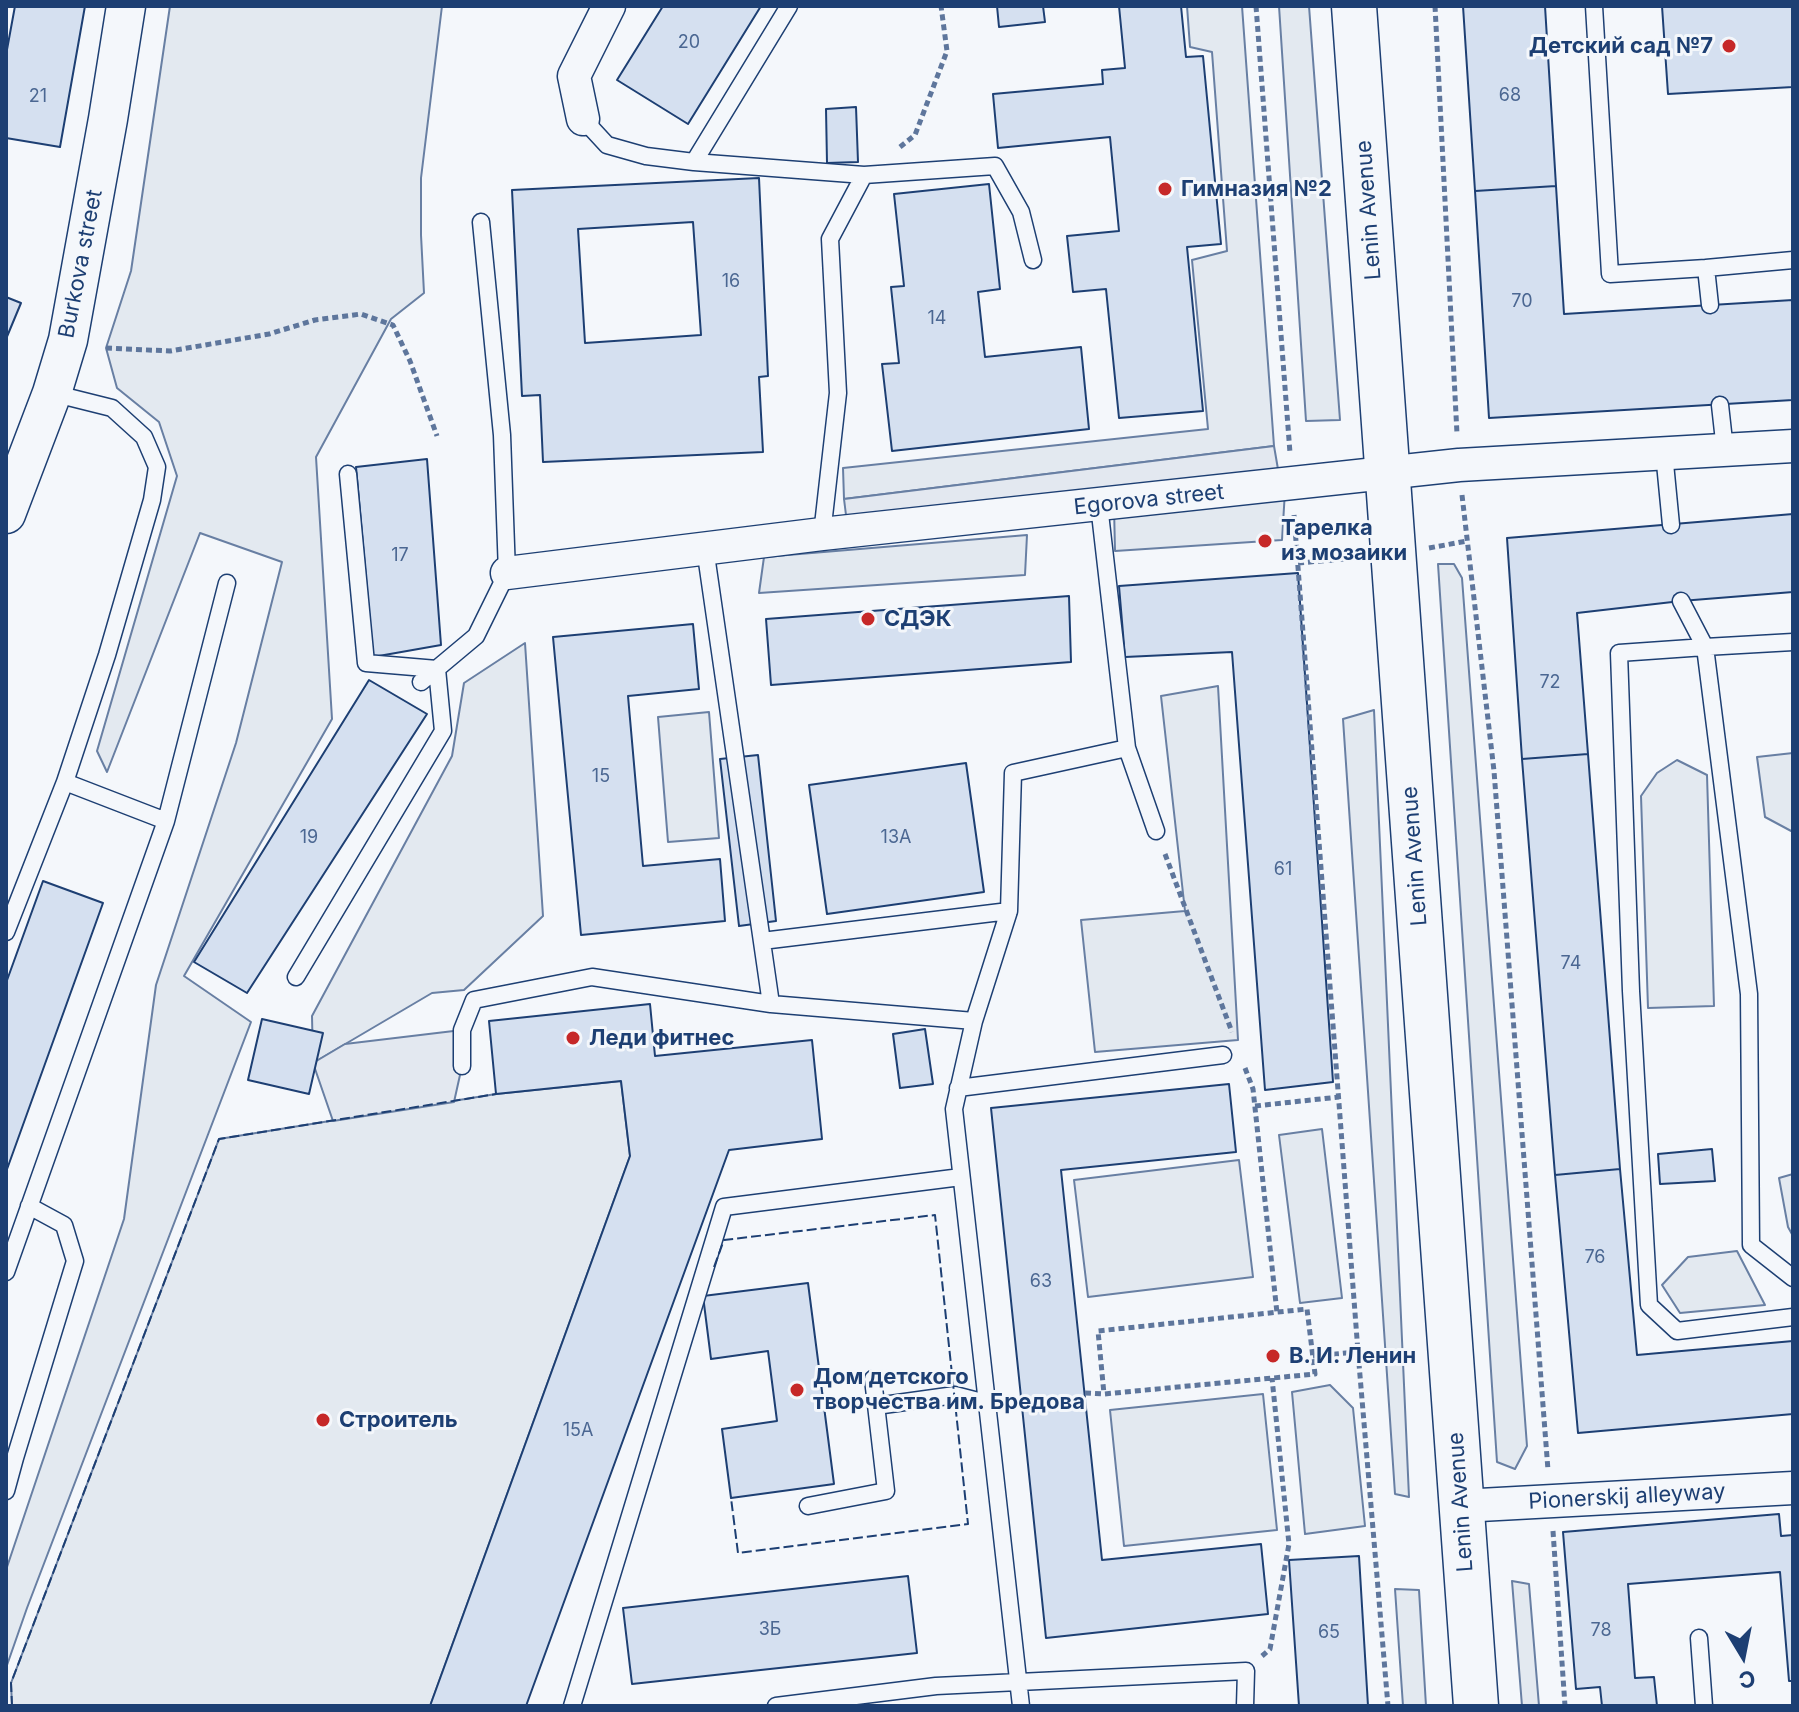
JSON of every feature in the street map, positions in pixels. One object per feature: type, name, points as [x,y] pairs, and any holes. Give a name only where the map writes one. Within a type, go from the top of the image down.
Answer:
[{"type":"main road","name":"Lenin Avenue","points":[[1354,6],[1476,1706]]},
{"type":"street","name":"Burkova street","points":[[6,514],[52,393],[71,324],[126,6]]},
{"type":"street","points":[[583,119],[574,76],[609,6]]},
{"type":"street","name":"Egorova street","points":[[507,573],[822,534],[1459,465],[1793,446]]},
{"type":"street","name":"Pionerskij alleyway","points":[[1461,1506],[1793,1488]]},
{"type":"lane","points":[[694,162],[789,6]]},
{"type":"lane","points":[[1594,6],[1610,274],[1793,260]]},
{"type":"lane","points":[[583,119],[607,145],[646,156],[694,162],[864,175],[995,166],[1021,212],[1033,260]]},
{"type":"lane","points":[[822,534],[838,393],[830,239],[864,175]]},
{"type":"lane","points":[[421,682],[476,636],[507,573],[502,435],[481,222]]},
{"type":"lane","points":[[1706,268],[1710,305]]},
{"type":"lane","points":[[6,932],[65,782],[107,655],[152,500],[157,467],[144,437],[112,408],[52,393]]},
{"type":"lane","points":[[1720,405],[1725,450]]},
{"type":"lane","points":[[1664,453],[1671,525]]},
{"type":"lane","points":[[348,474],[366,663],[437,669]]},
{"type":"lane","points":[[1099,505],[1127,748],[1156,831]]},
{"type":"lane","points":[[705,548],[771,1004]]},
{"type":"lane","points":[[6,1272],[166,821],[227,583]]},
{"type":"lane","points":[[1681,601],[1705,647],[1749,994],[1751,1245],[1793,1278]]},
{"type":"lane","points":[[1793,642],[1619,653],[1631,991],[1649,1305],[1677,1331],[1793,1317]]},
{"type":"lane","points":[[296,977],[443,731],[437,669]]},
{"type":"lane","points":[[1021,1706],[954,1109],[974,1021],[1009,911],[1013,773],[1127,748]]},
{"type":"lane","points":[[65,782],[166,821]]},
{"type":"lane","points":[[762,941],[1009,911]]},
{"type":"lane","points":[[462,1066],[462,1030],[474,1000],[592,977],[771,1004],[974,1021]]},
{"type":"lane","points":[[958,1088],[1223,1055]]},
{"type":"lane","points":[[572,1706],[724,1207],[961,1177]]},
{"type":"lane","points":[[6,1491],[75,1261],[64,1225],[29,1206]]},
{"type":"lane","points":[[808,1506],[886,1491],[873,1379]]},
{"type":"lane","points":[[876,1406],[955,1395],[986,1403]]},
{"type":"lane","points":[[1699,1638],[1704,1706]]},
{"type":"lane","points":[[776,1706],[936,1686],[1246,1671],[1245,1706]]},
{"type":"path","points":[[864,175],[915,135],[947,51],[941,6]]},
{"type":"path","points":[[1256,6],[1358,1352],[1388,1706]]},
{"type":"path","points":[[1435,6],[1459,465],[1494,771],[1565,1706]]},
{"type":"path","points":[[106,348],[170,351],[269,334],[315,320],[361,314],[393,325],[410,361],[437,436]]},
{"type":"path","points":[[1255,1106],[1339,1097]]},
{"type":"path","points":[[1085,1393],[1104,1394],[1315,1374],[1307,1309],[1098,1331],[1104,1394]]},
{"type":"path","points":[[1313,1356],[1358,1352]]},
{"type":"path","points":[[1246,1671],[1270,1649],[1289,1544],[1272,1378]]},
{"type":"shaded area","points":[[170,6],[442,6],[421,178],[424,293],[391,319],[316,457],[332,719],[184,976],[251,1022],[6,1668],[6,1570],[124,1219],[156,985],[236,743],[282,562],[200,533],[107,772],[97,751],[177,476],[159,422],[117,388],[106,348],[131,271]]},
{"type":"shaded area","points":[[1187,6],[1242,6],[1274,446],[844,499],[843,468],[1208,429],[1192,260],[1227,251],[1212,52],[1190,47]]},
{"type":"shaded area","points":[[1279,6],[1309,6],[1340,420],[1306,421]]},
{"type":"shaded area","points":[[1274,446],[1279,475],[847,523],[844,499]]},
{"type":"shaded area","points":[[1285,491],[1282,540],[1115,551],[1114,507]]},
{"type":"shaded area","points":[[1027,535],[1025,575],[759,593],[764,557]]},
{"type":"shaded area","points":[[1438,564],[1454,564],[1462,578],[1527,1446],[1515,1469],[1497,1462]]},
{"type":"shaded area","points":[[525,643],[543,916],[464,990],[432,993],[313,1063],[312,1016],[452,756],[464,683]]},
{"type":"shaded area","points":[[1218,686],[1238,1040],[1095,1052],[1081,920],[1185,911],[1161,696]]},
{"type":"shaded area","points":[[1374,710],[1409,1497],[1395,1494],[1343,719]]},
{"type":"shaded area","points":[[709,712],[719,838],[668,842],[658,717]]},
{"type":"shaded area","points":[[1793,753],[1793,832],[1765,817],[1757,757]]},
{"type":"shaded area","points":[[1677,760],[1707,775],[1714,1006],[1648,1008],[1641,796],[1657,773]]},
{"type":"shaded area","points":[[462,1030],[462,1066],[454,1102],[333,1121],[313,1063],[345,1044]]},
{"type":"shaded area","name":"Строитель","points":[[621,1081],[630,1156],[430,1706],[12,1706],[11,1683],[219,1139],[496,1094]]},
{"type":"shaded area","points":[[1322,1129],[1342,1298],[1300,1303],[1279,1135]]},
{"type":"shaded area","points":[[1239,1160],[1253,1277],[1088,1297],[1074,1180]]},
{"type":"shaded area","points":[[1793,1174],[1793,1236],[1788,1227],[1779,1178]]},
{"type":"shaded area","points":[[1737,1251],[1765,1305],[1680,1313],[1662,1285],[1688,1257]]},
{"type":"shaded area","points":[[1330,1385],[1353,1408],[1365,1526],[1305,1534],[1292,1392]]},
{"type":"shaded area","points":[[1263,1394],[1277,1530],[1124,1546],[1110,1410]]},
{"type":"shaded area","points":[[1512,1581],[1529,1584],[1539,1706],[1522,1706]]},
{"type":"shaded area","points":[[1395,1589],[1419,1590],[1426,1706],[1403,1706]]},
{"type":"building","points":[[15,6],[85,6],[60,147],[6,138],[6,55]]},
{"type":"building","points":[[663,6],[761,6],[688,124],[617,80]]},
{"type":"building","points":[[997,6],[1043,6],[1045,22],[999,27]]},
{"type":"building","name":"Гимназия №2","points":[[1119,6],[1181,6],[1186,57],[1203,56],[1221,244],[1187,247],[1203,411],[1119,418],[1106,289],[1073,292],[1067,236],[1119,231],[1110,137],[998,148],[993,94],[1103,84],[1102,70],[1125,68]]},
{"type":"building","points":[[1463,6],[1545,6],[1556,186],[1475,191]]},
{"type":"building","name":"Детский сад №7","points":[[1662,6],[1793,6],[1793,87],[1668,94]]},
{"type":"building","points":[[856,107],[858,162],[827,163],[826,109]]},
{"type":"building","points":[[759,178],[768,376],[759,377],[763,452],[543,462],[540,395],[522,396],[512,190]],"holes":[[[693,222],[701,335],[585,343],[578,229]]]},
{"type":"building","points":[[989,184],[1000,289],[978,292],[985,357],[1081,347],[1089,429],[892,451],[882,364],[899,363],[891,287],[904,286],[894,194]]},
{"type":"building","points":[[1556,186],[1564,314],[1793,300],[1793,400],[1489,418],[1475,191]]},
{"type":"building","points":[[6,297],[21,303],[6,339]]},
{"type":"building","points":[[427,459],[441,645],[373,657],[356,467]]},
{"type":"building","points":[[1793,514],[1793,592],[1577,613],[1588,754],[1522,759],[1507,538]]},
{"type":"building","points":[[1298,573],[1333,1082],[1265,1090],[1232,652],[1125,657],[1119,586]]},
{"type":"building","points":[[1069,596],[1071,662],[771,685],[766,619]]},
{"type":"building","points":[[693,624],[699,689],[628,696],[643,866],[720,859],[725,921],[581,935],[553,637]]},
{"type":"building","points":[[369,680],[427,714],[247,993],[194,962]]},
{"type":"building","points":[[1588,754],[1620,1169],[1555,1175],[1522,759]]},
{"type":"building","points":[[758,755],[776,921],[739,926],[720,759]]},
{"type":"building","points":[[966,763],[984,892],[827,914],[809,785]]},
{"type":"building","points":[[43,881],[103,903],[6,1172],[6,983]]},
{"type":"building","points":[[650,1004],[655,1056],[812,1040],[822,1139],[729,1150],[526,1706],[430,1706],[630,1156],[621,1081],[496,1094],[489,1021]]},
{"type":"building","points":[[262,1019],[323,1033],[309,1094],[248,1080]]},
{"type":"building","points":[[925,1029],[933,1084],[900,1088],[893,1034]]},
{"type":"building","points":[[1229,1084],[1236,1152],[1061,1170],[1102,1560],[1261,1544],[1268,1614],[1046,1638],[991,1108]]},
{"type":"building","points":[[1712,1149],[1715,1181],[1660,1184],[1658,1154]]},
{"type":"building","points":[[1620,1169],[1637,1355],[1793,1341],[1793,1414],[1578,1433],[1555,1175]]},
{"type":"building","name":"Дом детского творчества им. Бредова","points":[[808,1283],[834,1484],[731,1498],[722,1429],[777,1421],[768,1351],[711,1359],[703,1296]]},
{"type":"building","points":[[1779,1514],[1781,1536],[1793,1535],[1793,1681],[1789,1681],[1780,1572],[1628,1584],[1635,1678],[1654,1677],[1657,1706],[1602,1706],[1600,1687],[1576,1689],[1563,1532]]},
{"type":"building","points":[[1359,1556],[1368,1706],[1299,1706],[1289,1560]]},
{"type":"building","points":[[908,1576],[917,1653],[632,1684],[623,1608]]},
{"type":"fence","points":[[12,1706],[11,1683],[219,1139],[496,1094]]},
{"type":"fence","points":[[714,1267],[724,1240],[935,1215],[968,1524],[738,1553],[731,1498]]},
{"type":"place","name":"Детский сад №7","points":[[1729,46]]},
{"type":"place","name":"Гимназия №2","points":[[1165,189]]},
{"type":"place","name":"Тарелка из мозаики","points":[[1265,541]]},
{"type":"place","name":"СДЭК","points":[[868,619]]},
{"type":"place","name":"Леди фитнес","points":[[573,1038]]},
{"type":"place","name":"В. И. Ленин","points":[[1273,1356]]},
{"type":"place","name":"Дом детского творчества им. Бредова","points":[[797,1390]]},
{"type":"place","name":"Строитель","points":[[323,1420]]}]
